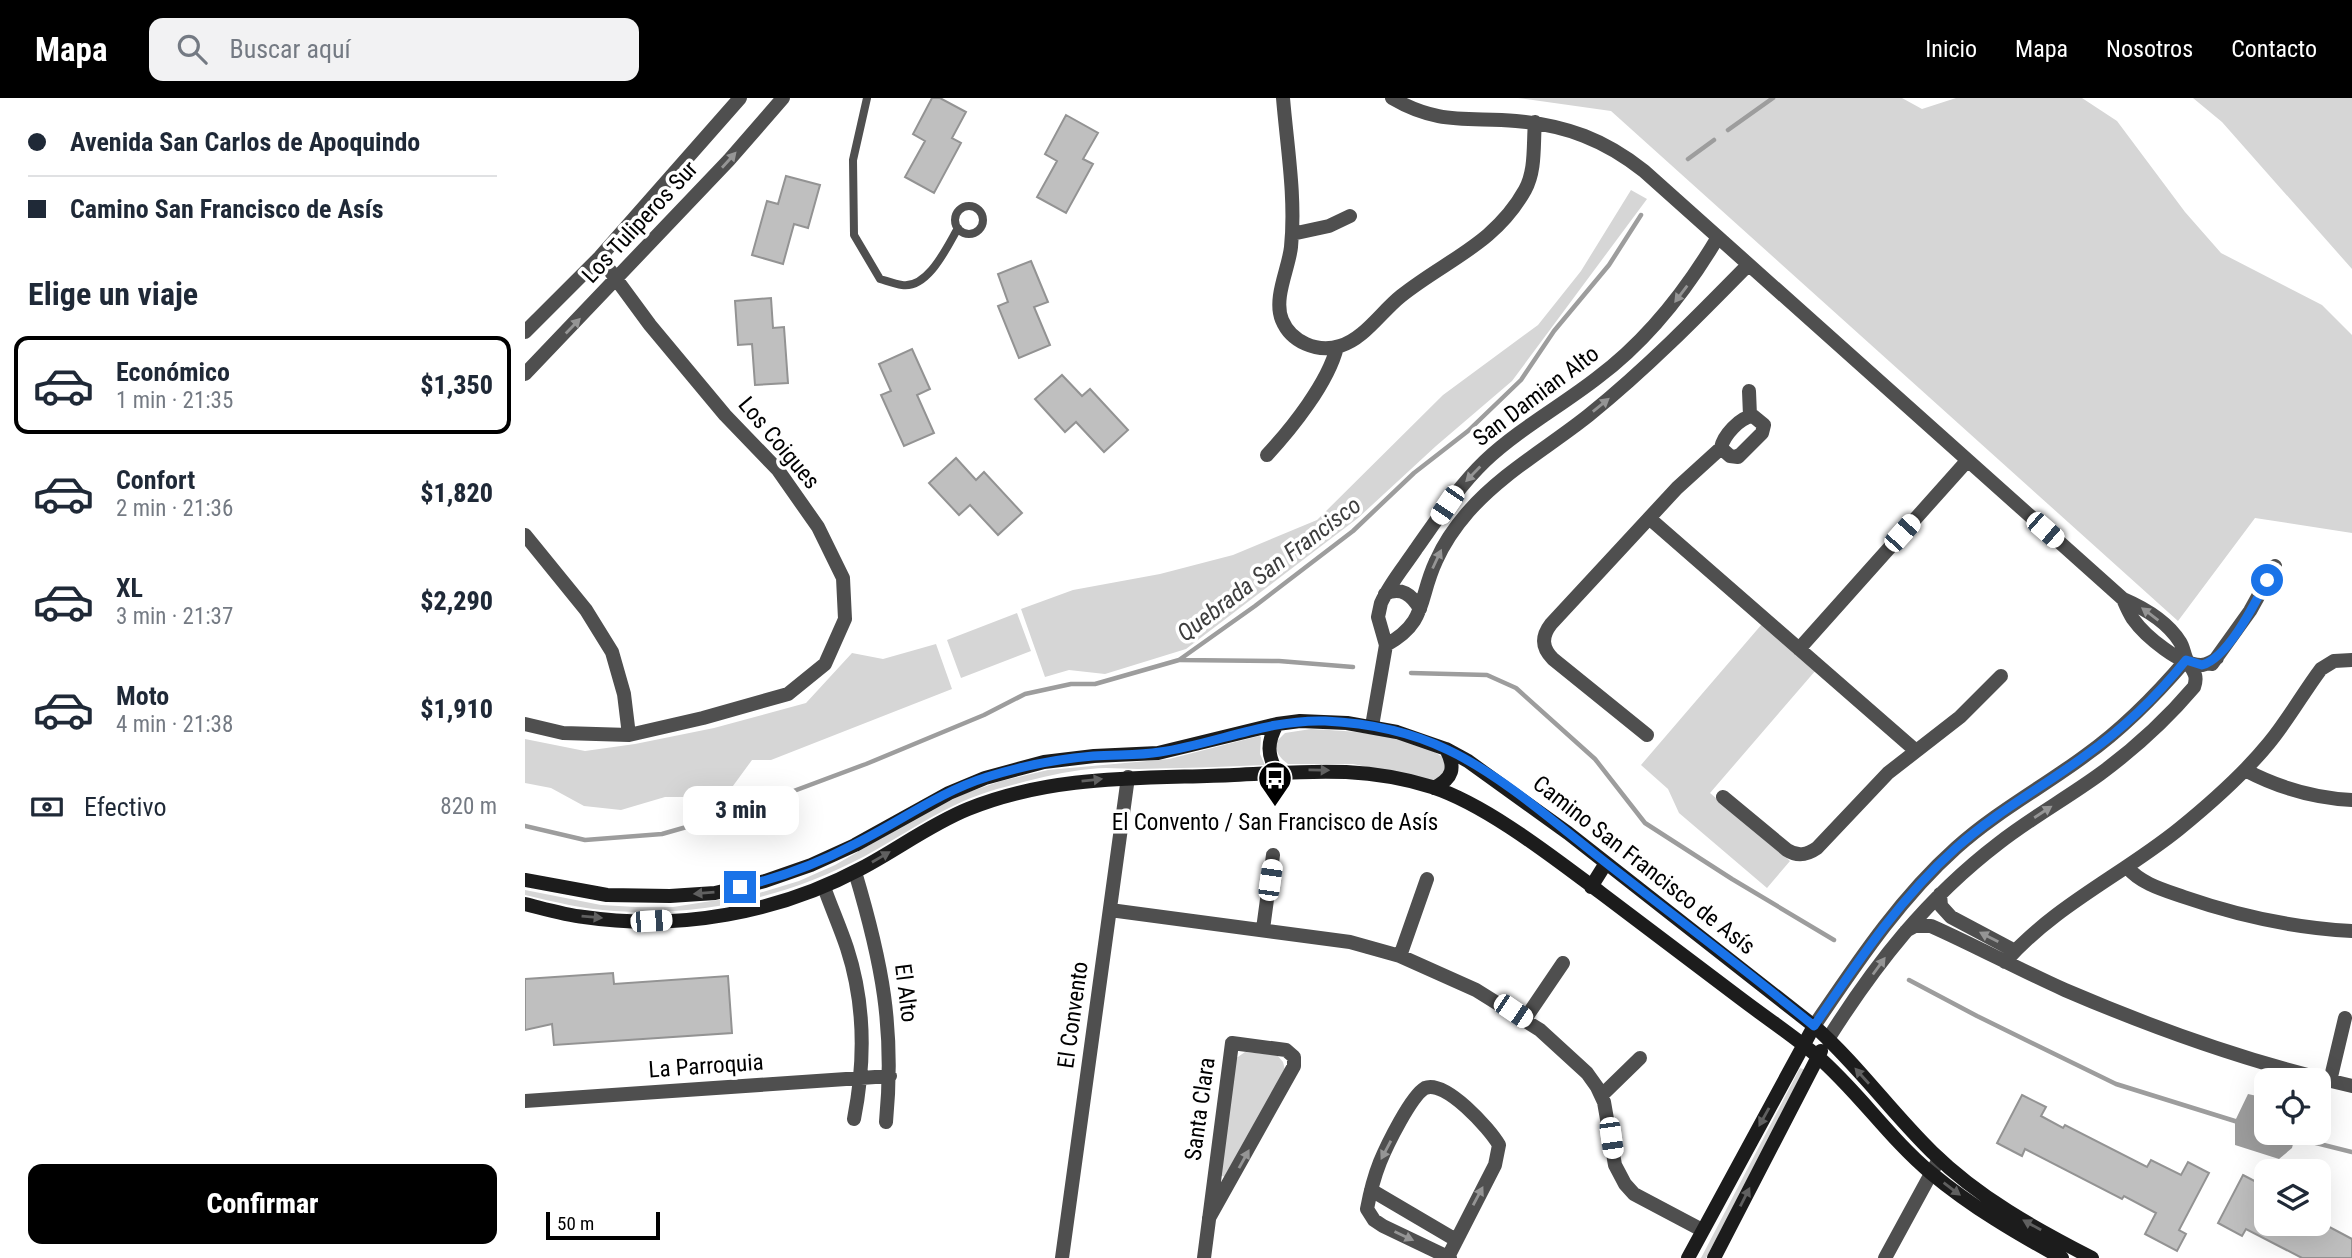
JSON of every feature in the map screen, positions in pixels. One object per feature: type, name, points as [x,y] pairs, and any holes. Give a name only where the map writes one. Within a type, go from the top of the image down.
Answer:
[{"type":"main road","name":"Camino San Francisco de Asís","points":[[525,880],[607,895],[670,896],[715,893],[765,881],[811,865],[855,845],[949,793],[985,778],[1044,762],[1158,753],[1277,724],[1323,721],[1371,726],[1397,732],[1447,749],[1504,786],[1606,863],[1814,1026],[1939,1159],[1967,1183],[2003,1209],[2092,1258]]},
{"type":"main road","points":[[1277,724],[1270,736],[1268,748],[1270,761],[1277,772]]},
{"type":"main road","points":[[1434,788],[1445,782],[1451,772],[1452,760],[1447,749]]},
{"type":"main road","name":"Camino San Francisco de Asís","points":[[525,904],[584,917],[651,921],[715,917],[760,909],[810,894],[976,806],[1049,786],[1128,777],[1307,770],[1365,773],[1434,788],[1489,815],[1591,887],[1803,1045],[1818,1057],[1931,1173],[1996,1221],[2062,1258]]},
{"type":"main road","points":[[1591,887],[1606,863]]},
{"type":"main road","points":[[1688,1258],[1814,1026]]},
{"type":"main road","points":[[1714,1258],[1828,1039]]},
{"type":"street","name":"Los Tuliperos Sur","points":[[525,332],[600,257],[740,98]]},
{"type":"street","name":"Los Tuliperos Sur","points":[[525,374],[618,279],[783,98]]},
{"type":"street","points":[[1283,98],[1292,234],[1281,298],[1282,320],[1299,341],[1322,348],[1337,347],[1359,335],[1403,295],[1473,249],[1503,222],[1528,182],[1535,122]]},
{"type":"street","points":[[1392,98],[1421,112],[1447,119],[1535,122],[1576,131],[1620,152],[2123,599],[2136,623],[2167,651],[2202,665],[2217,658]]},
{"type":"street","points":[[1292,234],[1329,226],[1350,215]]},
{"type":"street","name":"San Damian Alto","points":[[1371,726],[1386,645],[1378,617],[1385,594],[1464,484],[1501,447],[1597,379],[1629,351],[1670,309],[1718,237]]},
{"type":"street","name":"Los Coigues","points":[[525,724],[563,733],[629,735],[788,694],[825,664],[845,619],[843,578],[818,527],[778,470],[725,415],[650,325],[600,257]]},
{"type":"street","name":"San Damian Alto","points":[[1386,645],[1411,628],[1444,544],[1476,502],[1643,369],[1748,265]]},
{"type":"street","points":[[1267,456],[1309,400],[1331,364],[1337,347]]},
{"type":"street","points":[[1749,391],[1750,416]]},
{"type":"street","points":[[1721,448],[1730,456],[1738,457],[1762,433],[1765,428],[1762,422],[1750,416]]},
{"type":"street","points":[[1647,735],[1553,659],[1545,648],[1543,638],[1551,624],[1649,518],[1693,472],[1721,448],[1724,439],[1750,416]]},
{"type":"street","points":[[1799,649],[1967,461]]},
{"type":"street","points":[[1649,518],[1915,750]]},
{"type":"street","points":[[525,536],[586,611],[612,652],[624,694],[629,735]]},
{"type":"street","points":[[1828,1039],[1904,932],[1940,894],[2004,839],[2093,779],[2140,743],[2193,687],[2250,611],[2275,565]]},
{"type":"street","points":[[1385,594],[1394,590],[1405,592],[1420,609]]},
{"type":"street","points":[[2186,660],[2195,674],[2193,687]]},
{"type":"street","points":[[1814,1026],[1879,932],[1925,877],[1986,823],[2071,766],[2117,731],[2143,708],[2186,660]]},
{"type":"street","points":[[2005,962],[2076,900],[2127,867],[2199,813],[2245,770],[2284,724],[2321,669],[2334,661],[2352,660]]},
{"type":"street","points":[[1723,797],[1787,850],[1803,855],[1817,848],[1869,791],[1915,750],[1960,716],[2001,676]]},
{"type":"street","points":[[2245,770],[2270,782],[2306,793],[2352,800]]},
{"type":"street","name":"El Convento","points":[[1062,1258],[1128,777]]},
{"type":"street","points":[[1263,929],[1273,855]]},
{"type":"street","points":[[2127,867],[2136,877],[2159,889],[2231,912],[2288,925],[2352,931]]},
{"type":"street","name":"El Alto","points":[[855,872],[871,921],[884,987],[890,1076],[886,1122]]},
{"type":"street","points":[[1400,956],[1427,879]]},
{"type":"street","name":"El Alto","points":[[824,887],[848,950],[861,1027],[861,1078],[854,1119]]},
{"type":"street","points":[[1940,894],[1941,906],[1948,915],[2015,951]]},
{"type":"street","points":[[1110,910],[1350,942],[1400,956],[1476,990],[1525,1019],[1574,1059],[1593,1080],[1602,1095],[1615,1165],[1625,1184],[1641,1200],[1702,1230]]},
{"type":"street","points":[[1904,932],[1915,926],[1931,926],[2005,962],[2143,1022],[2282,1068]]},
{"type":"street","points":[[1525,1019],[1563,963]]},
{"type":"street","points":[[2331,1077],[2345,1018]]},
{"type":"street","name":"Santa Clara","points":[[1204,1258],[1209,1218],[1231,1043],[1286,1050],[1294,1057],[1294,1066],[1231,1183],[1209,1218]]},
{"type":"street","points":[[1602,1095],[1640,1058]]},
{"type":"street","name":"La Parroquia","points":[[525,1101],[890,1076]]},
{"type":"street","points":[[2331,1081],[2352,1086]]},
{"type":"street","points":[[1433,1087],[1459,1100],[1491,1131],[1499,1144],[1495,1165],[1456,1240],[1449,1257],[1383,1226],[1374,1220],[1367,1209],[1380,1161],[1415,1096],[1426,1088],[1433,1087]]},
{"type":"street","points":[[1885,1258],[1939,1159]]},
{"type":"street","points":[[1371,1191],[1456,1240]]},
{"type":"lane","points":[[867,98],[853,160],[854,235],[880,279],[904,286],[919,281],[939,263],[958,228]]},
{"type":"shaded area","points":[[1518,98],[1902,98],[1922,109],[1956,98],[2082,98],[2117,121],[2185,212],[2221,253],[2322,305],[2352,335],[2352,533],[2255,518],[2178,621],[1611,111]]},
{"type":"shaded area","points":[[2193,98],[2352,98],[2352,269],[2222,122]]},
{"type":"shaded area","points":[[1631,190],[1647,199],[1512,381],[1358,518],[1186,649],[1105,674],[1069,670],[1045,677],[1021,609],[1073,590],[1160,574],[1233,555],[1317,520],[1443,395],[1538,325],[1581,271]]},
{"type":"shaded area","points":[[1017,613],[1031,651],[961,678],[947,640]]},
{"type":"shaded area","points":[[1762,624],[1816,670],[1710,793],[1790,861],[1767,888],[1679,813],[1668,789],[1641,765]]},
{"type":"shaded area","points":[[936,644],[952,689],[771,760],[752,760],[730,790],[712,797],[665,797],[621,810],[584,806],[551,788],[525,783],[525,739],[585,751],[714,728],[806,703],[852,653],[883,659]]},
{"type":"shaded area","points":[[1311,729],[1383,736],[1419,745],[1447,761],[1443,777],[1432,781],[1353,764],[1288,764],[1279,754],[1276,742],[1285,733]]},
{"type":"shaded area","points":[[1259,736],[1260,754],[1265,765],[1096,768],[1020,783],[961,802],[865,856],[806,883],[743,901],[679,911],[647,912],[592,909],[525,895],[525,890],[601,905],[673,907],[756,894],[799,881],[835,865],[930,810],[966,793],[1001,781],[1048,770],[1169,759]]},
{"type":"shaded area","points":[[1245,1052],[1277,1055],[1285,1070],[1227,1177],[1221,1176],[1235,1059]]},
{"type":"shaded area","points":[[1800,1068],[1806,1070],[1706,1258],[1701,1258]]},
{"type":"shaded area","points":[[2248,1094],[2254,1095],[2254,1145],[2293,1145],[2292,1148],[2279,1159],[2235,1145],[2235,1121]]},
{"type":"building","points":[[932,98],[940,98],[966,112],[952,138],[961,143],[934,193],[905,177],[925,141],[913,134]]},
{"type":"building","points":[[1066,115],[1098,133],[1083,159],[1093,164],[1066,213],[1037,197],[1057,161],[1045,154]]},
{"type":"building","points":[[786,176],[820,185],[808,228],[794,224],[783,264],[752,255],[767,201],[778,204]]},
{"type":"building","points":[[1031,261],[1048,302],[1034,307],[1050,345],[1019,358],[998,306],[1008,302],[998,274]]},
{"type":"building","points":[[771,298],[773,328],[784,327],[788,383],[755,385],[752,344],[738,345],[735,301]]},
{"type":"building","points":[[912,349],[930,389],[917,395],[934,433],[904,446],[881,395],[891,391],[879,364]]},
{"type":"building","points":[[1062,375],[1082,396],[1090,389],[1128,430],[1104,452],[1076,422],[1065,432],[1035,399]]},
{"type":"building","points":[[956,458],[976,480],[984,472],[1022,513],[998,535],[970,505],[959,515],[929,483]]},
{"type":"building","points":[[613,973],[614,984],[728,976],[732,1033],[554,1045],[552,1024],[525,1030],[525,979]]},
{"type":"building","points":[[2022,1095],[2046,1107],[2041,1116],[2063,1128],[2065,1125],[2147,1167],[2151,1160],[2181,1175],[2188,1162],[2209,1173],[2179,1230],[2186,1234],[2177,1251],[2145,1234],[2156,1213],[2124,1196],[2122,1199],[2025,1149],[2022,1156],[1997,1143]]},
{"type":"building","points":[[2243,1175],[2254,1181],[2254,1233],[2246,1229],[2242,1236],[2218,1223]]},
{"type":"building","points":[[2331,1228],[2352,1239],[2352,1258],[2302,1258],[2260,1236],[2331,1236]]},
{"type":"waterway","name":"Quebrada San Francisco","points":[[1728,130],[1773,98]]},
{"type":"waterway","name":"Quebrada San Francisco","points":[[1688,159],[1714,140]]},
{"type":"waterway","name":"Quebrada San Francisco","points":[[525,826],[585,840],[662,834],[732,814],[866,764],[984,715],[1025,694],[1071,684],[1095,684],[1179,660],[1353,531],[1414,473],[1468,431],[1521,380],[1554,331],[1609,265],[1641,215]]},
{"type":"waterway","points":[[1180,660],[1279,661],[1353,667]]},
{"type":"waterway","points":[[1411,673],[1487,675],[1516,688],[1595,759],[1645,823],[1834,940]]},
{"type":"waterway","points":[[1909,980],[2116,1084],[2238,1122]]},
{"type":"waterway","points":[[2324,1145],[2352,1152]]},
{"type":"place","name":"El Convento / San Francisco de Asís","points":[[1275,808]]},
{"type":"route","points":[[740,887],[811,865],[855,845],[949,793],[985,778],[1044,762],[1158,753],[1277,724],[1323,721],[1371,726],[1447,749],[1468,761],[1568,833],[1814,1026],[1879,932],[1925,877],[1986,823],[2071,766],[2117,731],[2143,708],[2186,660],[2202,665],[2217,658],[2237,632],[2267,580]]}]
